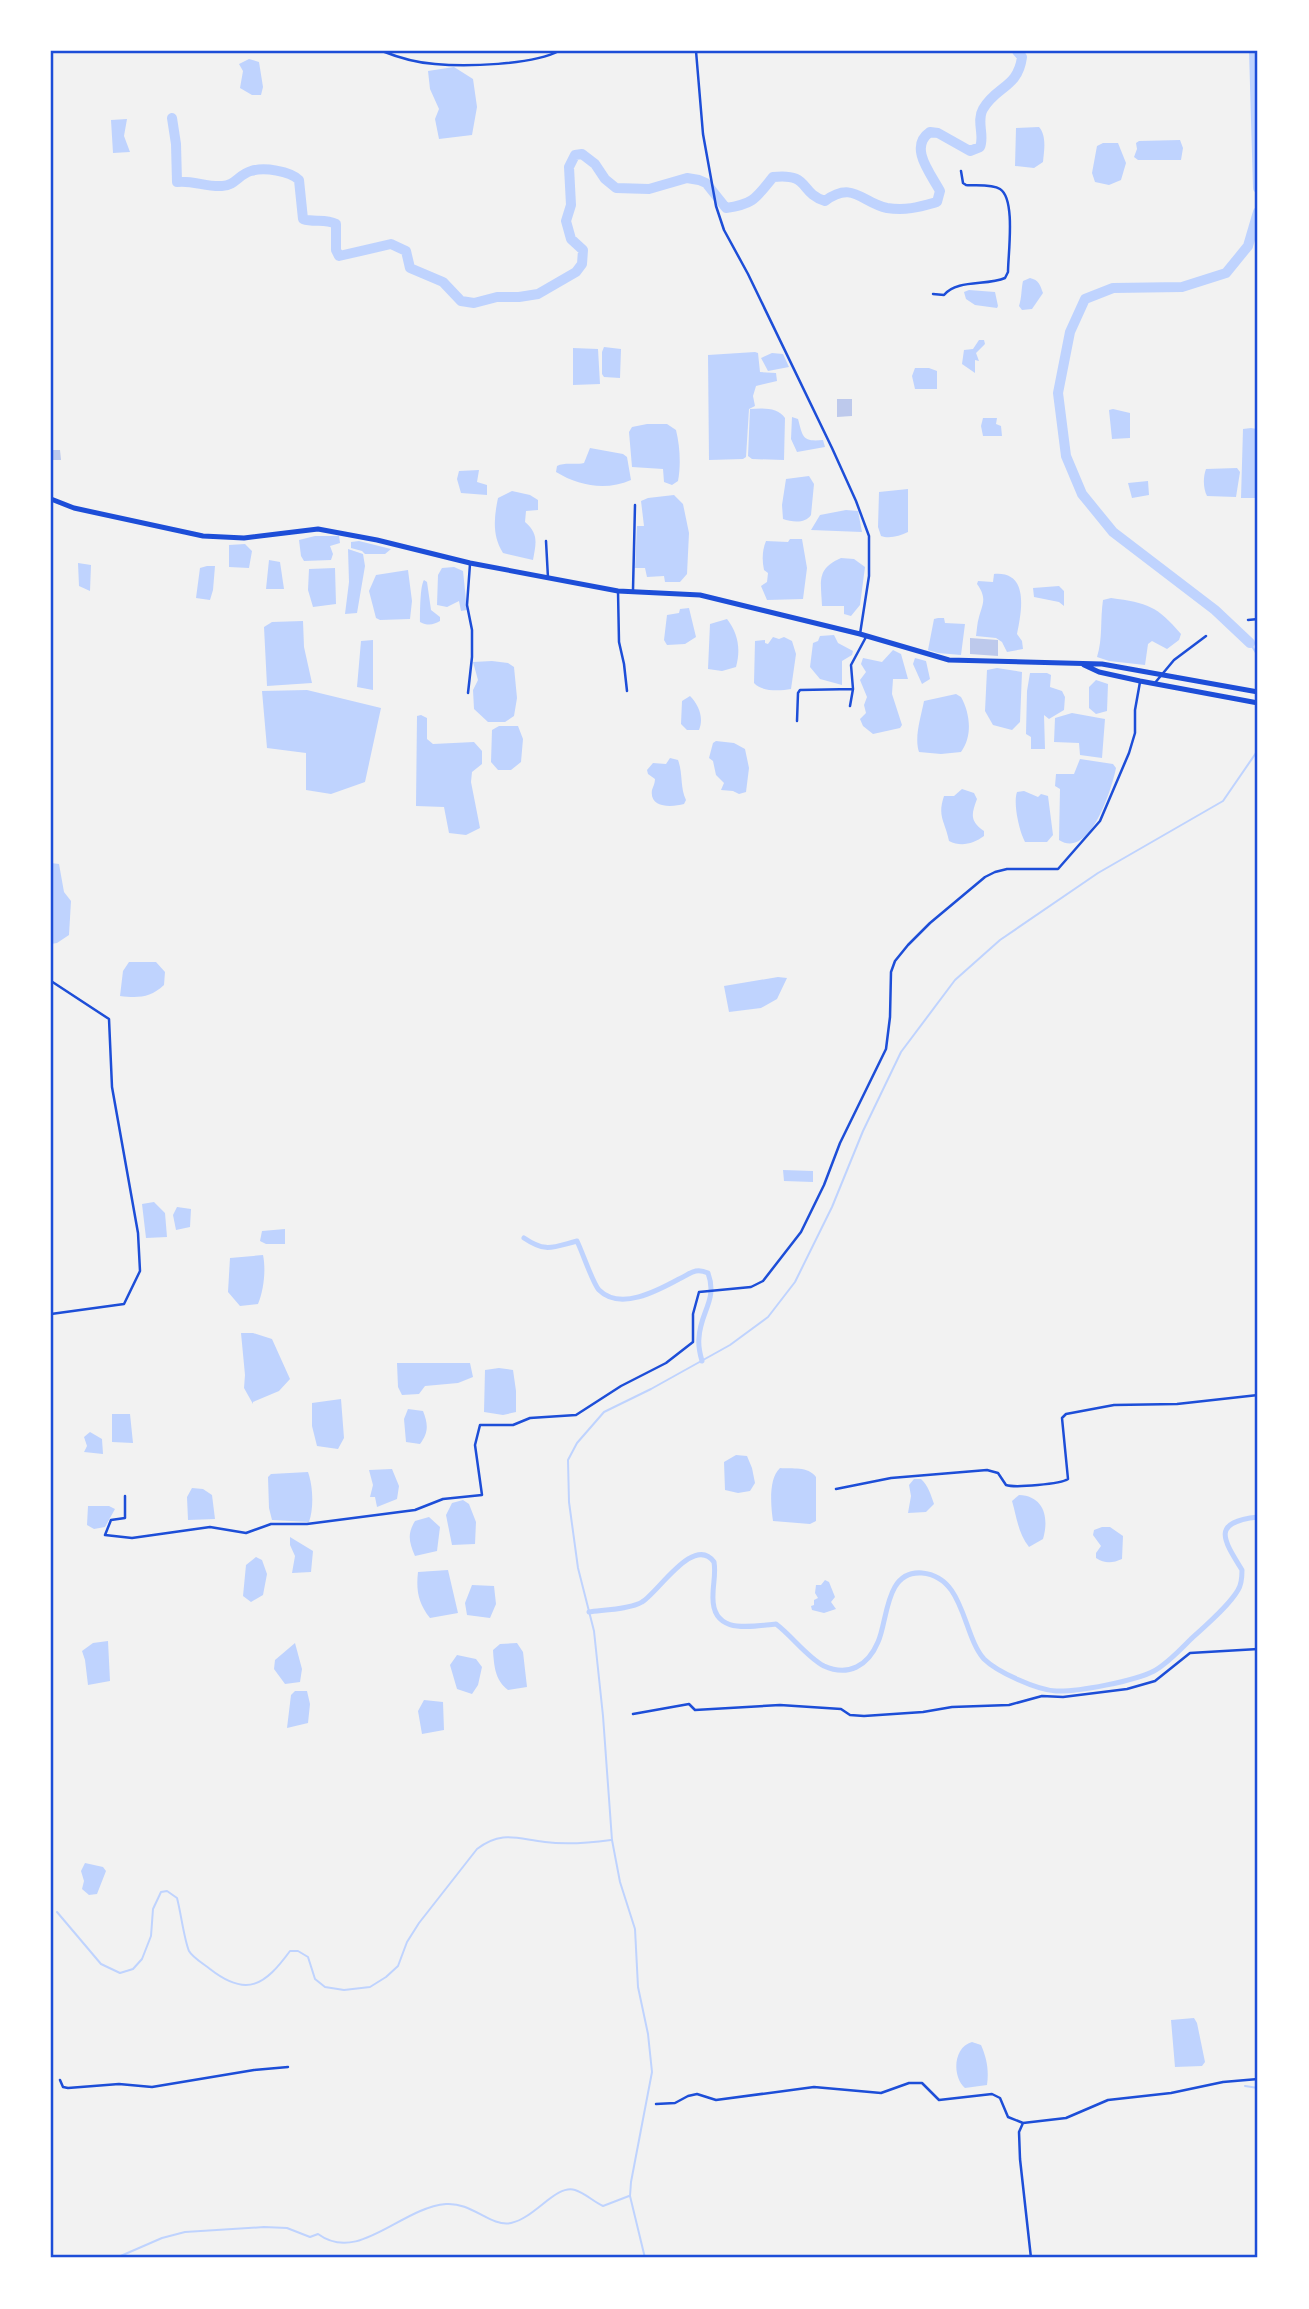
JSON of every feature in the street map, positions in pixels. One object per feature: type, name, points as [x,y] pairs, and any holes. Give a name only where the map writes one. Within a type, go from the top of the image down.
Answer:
[{"type":"highway","points":[[51,499],[75,508],[203,536],[244,538],[318,529],[618,592],[701,595],[863,635],[949,660],[1102,664],[1258,692]]},
{"type":"highway","points":[[1081,664],[1099,672],[1258,703]]},
{"type":"street","points":[[382,51],[434,64],[494,64],[548,56],[559,51]]},
{"type":"street","points":[[696,51],[703,134],[716,206],[724,230],[814,411],[869,536],[869,576],[863,635],[851,665],[853,689],[850,706]]},
{"type":"street","points":[[933,294],[944,295],[958,286],[993,283],[1005,278],[1008,272],[1011,207],[1005,194],[999,188],[963,183],[961,171]]},
{"type":"street","points":[[633,592],[635,505]]},
{"type":"street","points":[[546,541],[548,578]]},
{"type":"street","points":[[468,693],[472,657],[472,631],[467,605],[470,563]]},
{"type":"street","points":[[618,592],[619,642],[627,691]]},
{"type":"street","points":[[1248,620],[1258,619]]},
{"type":"street","points":[[1154,684],[1174,660],[1206,636]]},
{"type":"street","points":[[125,1496],[125,1518],[111,1520],[106,1535],[132,1538],[210,1527],[246,1533],[271,1524],[307,1524],[415,1510],[443,1500],[482,1495],[475,1446],[480,1425],[513,1425],[530,1418],[576,1415],[621,1386],[667,1363],[693,1342],[693,1314],[699,1292],[751,1287],[762,1281],[801,1232],[839,1143],[886,1049],[891,972],[901,953],[930,923],[985,877],[1007,869],[1058,869],[1100,821],[1135,733],[1135,710],[1140,681]]},
{"type":"street","points":[[797,721],[800,690],[853,689]]},
{"type":"street","points":[[51,981],[109,1019],[112,1087],[138,1233],[140,1271],[124,1304],[51,1314]]},
{"type":"street","points":[[836,1489],[891,1478],[987,1470],[998,1473],[1006,1485],[1014,1488],[1048,1482],[1062,1484],[1068,1479],[1062,1418],[1066,1414],[1106,1406],[1177,1404],[1258,1395]]},
{"type":"street","points":[[633,1714],[688,1704],[695,1710],[780,1705],[841,1709],[850,1715],[864,1716],[1009,1704],[1042,1696],[1063,1697],[1127,1689],[1155,1681],[1190,1653],[1258,1649]]},
{"type":"street","points":[[60,2080],[63,2087],[68,2088],[119,2084],[152,2087],[288,2067]]},
{"type":"street","points":[[656,2104],[675,2103],[688,2095],[697,2094],[716,2100],[814,2087],[881,2092],[909,2083],[922,2083],[927,2085],[939,2100],[992,2094],[1000,2098],[1008,2117],[1023,2123],[1066,2118],[1108,2100],[1258,2079]]},
{"type":"street","points":[[1023,2123],[1018,2132],[1031,2258]]},
{"type":"water","points":[[249,59],[259,62],[263,87],[261,95],[252,95],[240,88],[243,71],[239,64]]},
{"type":"water","points":[[454,67],[473,79],[477,107],[472,135],[439,139],[435,119],[439,109],[430,89],[428,71]]},
{"type":"water","points":[[127,119],[124,136],[130,152],[113,153],[111,120]]},
{"type":"water","points":[[1039,127],[1044,139],[1043,162],[1034,168],[1015,166],[1016,128]]},
{"type":"water","points":[[1180,140],[1183,148],[1181,160],[1138,160],[1134,157],[1136,143],[1139,141]]},
{"type":"water","points":[[1103,143],[1118,143],[1126,163],[1121,180],[1109,185],[1095,182],[1092,173],[1097,146]]},
{"type":"water","points":[[1030,278],[1040,285],[1043,293],[1032,309],[1022,310],[1019,306],[1023,281]]},
{"type":"water","points":[[964,292],[995,292],[997,308],[975,305],[966,299]]},
{"type":"water","points":[[979,340],[984,340],[985,344],[976,353],[979,361],[975,360],[975,373],[962,364],[964,350],[973,349]]},
{"type":"water","points":[[604,347],[621,349],[620,378],[604,377],[602,374]]},
{"type":"water","points":[[573,348],[598,349],[600,384],[573,385]]},
{"type":"water","points":[[758,353],[760,372],[776,373],[777,381],[756,386],[753,396],[755,406],[749,409],[746,457],[709,460],[708,355]]},
{"type":"water","points":[[772,353],[783,354],[789,367],[768,371],[761,358]]},
{"type":"water","points":[[915,368],[937,371],[937,389],[915,389],[912,376]]},
{"type":"water","points":[[750,409],[774,410],[785,418],[784,460],[752,459],[748,456]]},
{"type":"water","points":[[1109,410],[1130,413],[1130,438],[1112,439]]},
{"type":"water","points":[[792,417],[798,419],[804,437],[823,440],[825,447],[797,452],[791,439]]},
{"type":"water","points":[[983,418],[997,418],[996,424],[1001,426],[1002,436],[983,436]]},
{"type":"water","points":[[667,424],[676,430],[680,469],[678,481],[672,485],[664,482],[663,469],[632,467],[629,432],[632,427]]},
{"type":"water","points":[[1243,429],[1257,429],[1258,432],[1255,498],[1241,498]]},
{"type":"water","points":[[590,448],[627,457],[631,480],[602,486],[583,484],[556,472],[557,466],[560,465],[584,463]]},
{"type":"water","points":[[1237,468],[1240,472],[1236,497],[1207,496],[1204,482],[1206,469]]},
{"type":"water","points":[[479,470],[477,482],[487,485],[487,495],[461,493],[457,479],[459,471]]},
{"type":"water","points":[[809,476],[814,484],[811,515],[802,521],[783,519],[786,479]]},
{"type":"water","points":[[1148,481],[1149,495],[1132,498],[1128,483]]},
{"type":"water","points":[[908,489],[908,532],[895,537],[881,536],[878,527],[879,492]]},
{"type":"water","points":[[512,491],[530,495],[538,500],[538,510],[526,511],[525,522],[534,535],[533,560],[503,553],[499,547],[495,519],[498,498]]},
{"type":"water","points":[[674,495],[683,504],[689,533],[687,574],[680,582],[665,582],[664,576],[647,577],[645,568],[635,568],[637,526],[644,526],[641,501]]},
{"type":"water","points":[[846,510],[858,511],[862,532],[811,530],[820,515]]},
{"type":"water","points":[[315,536],[339,536],[340,543],[330,546],[333,554],[331,560],[304,561],[299,540]]},
{"type":"water","points":[[790,539],[802,539],[807,568],[803,599],[767,600],[761,586],[767,582],[768,573],[764,570],[763,559],[766,541],[788,542]]},
{"type":"water","points":[[359,541],[391,549],[385,554],[365,554],[351,548],[351,542]]},
{"type":"water","points":[[245,544],[252,551],[249,568],[229,567],[229,545]]},
{"type":"water","points":[[348,549],[363,554],[365,566],[357,613],[345,614],[349,582]]},
{"type":"water","points":[[841,558],[854,559],[865,567],[860,605],[851,616],[844,614],[844,606],[822,606],[821,583],[824,571]]},
{"type":"water","points":[[269,560],[280,562],[284,589],[266,589]]},
{"type":"water","points":[[78,563],[91,565],[90,591],[79,586]]},
{"type":"water","points":[[215,566],[210,600],[196,598],[200,568]]},
{"type":"water","points":[[454,567],[463,571],[467,610],[461,611],[459,601],[447,607],[437,605],[438,575],[442,568]]},
{"type":"water","points":[[335,568],[336,604],[313,607],[308,590],[309,569]]},
{"type":"water","points":[[408,570],[412,601],[410,619],[376,618],[369,591],[376,575]]},
{"type":"water","points":[[994,574],[1005,575],[1018,585],[1021,604],[1017,634],[1023,649],[1007,652],[1002,642],[996,638],[976,636],[983,600],[977,584],[978,581],[993,582]]},
{"type":"water","points":[[424,580],[427,582],[431,610],[440,617],[440,621],[433,624],[420,622]]},
{"type":"water","points":[[1059,586],[1064,591],[1064,606],[1059,602],[1034,597],[1033,588]]},
{"type":"water","points":[[1111,598],[1151,607],[1181,634],[1179,640],[1167,649],[1152,641],[1148,644],[1145,665],[1097,657],[1103,600]]},
{"type":"water","points":[[689,608],[696,637],[685,644],[667,645],[664,640],[667,615]]},
{"type":"water","points":[[944,618],[945,623],[965,624],[961,655],[928,650],[934,619]]},
{"type":"water","points":[[727,619],[737,642],[736,667],[722,671],[708,669],[710,624]]},
{"type":"water","points":[[303,621],[304,647],[312,683],[267,686],[264,627],[272,622]]},
{"type":"water","points":[[834,635],[838,643],[853,651],[852,655],[842,661],[842,685],[820,679],[810,667],[813,643],[818,641],[820,636]]},
{"type":"water","points":[[773,637],[784,637],[792,641],[796,654],[791,689],[766,689],[754,683],[755,641],[765,640],[768,644]]},
{"type":"water","points":[[373,640],[373,690],[357,687],[361,641]]},
{"type":"water","points":[[893,650],[901,654],[908,679],[893,679],[892,694],[902,725],[900,728],[873,734],[863,726],[860,719],[866,713],[864,705],[867,697],[860,680],[866,672],[861,664],[863,658],[882,662]]},
{"type":"water","points":[[915,658],[926,661],[930,679],[922,684],[913,664]]},
{"type":"water","points":[[473,662],[508,663],[514,667],[517,698],[514,716],[505,722],[488,722],[474,709],[473,690],[478,680]]},
{"type":"water","points":[[997,668],[1022,672],[1020,722],[1012,730],[993,725],[985,711],[987,670]]},
{"type":"water","points":[[1030,673],[1051,675],[1050,687],[1062,691],[1065,697],[1064,710],[1049,719],[1044,715],[1045,749],[1031,749],[1031,737],[1026,734]]},
{"type":"water","points":[[1096,680],[1108,684],[1107,711],[1096,714],[1089,708],[1089,687]]},
{"type":"water","points":[[307,690],[381,708],[365,782],[331,794],[306,790],[306,753],[267,748],[262,691]]},
{"type":"water","points":[[956,694],[961,697],[968,717],[969,732],[965,746],[961,752],[919,752],[918,733],[924,701]]},
{"type":"water","points":[[690,696],[700,712],[699,730],[687,730],[681,724],[682,701]]},
{"type":"water","points":[[1072,713],[1105,719],[1102,758],[1080,755],[1079,743],[1054,742],[1055,718]]},
{"type":"water","points":[[417,716],[427,718],[427,739],[433,744],[474,742],[482,751],[482,764],[472,772],[471,782],[480,828],[466,835],[449,833],[444,807],[416,806]]},
{"type":"water","points":[[499,726],[518,726],[523,739],[521,762],[511,770],[498,770],[491,762],[492,730]]},
{"type":"water","points":[[716,741],[734,743],[745,749],[749,768],[746,792],[739,794],[721,790],[724,783],[716,775],[713,761],[709,758]]},
{"type":"water","points":[[670,758],[678,760],[680,765],[686,800],[684,804],[674,806],[654,801],[652,790],[655,779],[647,770],[653,763],[666,764]]},
{"type":"water","points":[[1080,759],[1113,764],[1116,768],[1098,819],[1080,840],[1070,843],[1059,840],[1060,789],[1055,786],[1056,774],[1074,774]]},
{"type":"water","points":[[962,789],[974,793],[977,799],[973,817],[984,831],[984,836],[971,843],[962,844],[949,841],[941,809],[944,796],[954,796]]},
{"type":"water","points":[[1024,791],[1038,797],[1041,794],[1048,796],[1053,835],[1047,842],[1025,842],[1017,817],[1016,803],[1017,792]]},
{"type":"water","points":[[51,863],[59,864],[64,892],[71,901],[69,935],[51,944]]},
{"type":"water","points":[[129,962],[156,962],[165,972],[164,985],[144,996],[120,996],[123,971]]},
{"type":"water","points":[[778,977],[787,978],[777,999],[761,1008],[729,1012],[724,986]]},
{"type":"water","points":[[783,1170],[813,1171],[813,1182],[784,1181]]},
{"type":"water","points":[[154,1202],[165,1213],[167,1237],[146,1238],[142,1204]]},
{"type":"water","points":[[177,1207],[191,1209],[190,1227],[176,1230],[173,1215]]},
{"type":"water","points":[[285,1229],[285,1244],[266,1244],[260,1241],[262,1231]]},
{"type":"water","points":[[263,1255],[264,1280],[258,1304],[240,1306],[228,1292],[230,1258]]},
{"type":"water","points":[[241,1333],[253,1333],[272,1339],[290,1379],[279,1391],[253,1404],[244,1388]]},
{"type":"water","points":[[397,1363],[470,1363],[473,1377],[458,1383],[425,1386],[419,1394],[402,1395],[398,1387]]},
{"type":"water","points":[[485,1370],[513,1370],[516,1391],[516,1412],[503,1415],[484,1412]]},
{"type":"water","points":[[341,1399],[344,1438],[338,1449],[317,1446],[312,1426],[312,1403]]},
{"type":"water","points":[[408,1409],[423,1411],[425,1416],[426,1432],[420,1444],[406,1442],[404,1419]]},
{"type":"water","points":[[112,1414],[130,1414],[133,1443],[112,1442]]},
{"type":"water","points":[[90,1432],[102,1439],[103,1454],[84,1452],[87,1446],[84,1437]]},
{"type":"water","points":[[736,1455],[747,1456],[752,1468],[755,1483],[750,1491],[738,1493],[725,1490],[724,1462]]},
{"type":"water","points":[[780,1468],[804,1470],[816,1477],[816,1521],[810,1524],[773,1521],[772,1486]]},
{"type":"water","points":[[392,1469],[399,1486],[397,1499],[377,1507],[375,1497],[370,1497],[373,1485],[369,1470]]},
{"type":"water","points":[[308,1472],[312,1497],[309,1522],[272,1520],[268,1477],[271,1474]]},
{"type":"water","points":[[914,1479],[923,1481],[932,1497],[934,1504],[926,1512],[908,1513],[911,1496],[909,1485]]},
{"type":"water","points":[[192,1488],[203,1489],[212,1495],[215,1519],[188,1520],[187,1497]]},
{"type":"water","points":[[1019,1495],[1035,1499],[1045,1517],[1043,1539],[1029,1547],[1020,1531],[1012,1501]]},
{"type":"water","points":[[463,1500],[469,1504],[476,1522],[475,1544],[452,1545],[446,1515],[452,1503]]},
{"type":"water","points":[[88,1506],[109,1506],[115,1509],[105,1527],[94,1529],[87,1525]]},
{"type":"water","points":[[429,1517],[440,1527],[437,1551],[415,1556],[410,1542],[411,1530],[415,1521]]},
{"type":"water","points":[[1110,1527],[1123,1536],[1122,1559],[1109,1562],[1096,1558],[1101,1546],[1093,1535],[1094,1530]]},
{"type":"water","points":[[290,1537],[313,1551],[311,1572],[292,1573],[295,1556]]},
{"type":"water","points":[[256,1557],[262,1560],[267,1574],[263,1595],[251,1602],[243,1596],[246,1565]]},
{"type":"water","points":[[448,1570],[458,1613],[430,1618],[419,1596],[418,1572]]},
{"type":"water","points":[[825,1580],[829,1582],[835,1597],[831,1602],[836,1609],[824,1613],[812,1610],[811,1606],[818,1598],[815,1593],[816,1585],[821,1585]]},
{"type":"water","points":[[472,1585],[494,1586],[496,1604],[490,1618],[467,1615],[465,1603]]},
{"type":"water","points":[[108,1641],[110,1681],[88,1685],[82,1651],[93,1643]]},
{"type":"water","points":[[295,1643],[302,1669],[300,1682],[285,1684],[274,1669],[275,1660]]},
{"type":"water","points":[[517,1643],[523,1652],[527,1687],[508,1690],[498,1677],[493,1650],[500,1644]]},
{"type":"water","points":[[457,1655],[476,1659],[482,1667],[478,1685],[472,1694],[457,1689],[450,1665]]},
{"type":"water","points":[[295,1691],[307,1691],[310,1704],[308,1723],[287,1728],[291,1695]]},
{"type":"water","points":[[424,1700],[443,1702],[444,1730],[422,1734],[418,1711]]},
{"type":"water","points":[[85,1863],[103,1867],[106,1871],[97,1894],[89,1895],[82,1889],[84,1881],[81,1871]]},
{"type":"water","points":[[1194,2018],[1205,2062],[1202,2066],[1175,2067],[1171,2020]]},
{"type":"water","points":[[972,2042],[981,2045],[983,2050],[988,2069],[987,2085],[965,2088],[958,2077],[956,2063],[961,2050]]},
{"type":"building","points":[[837,399],[852,399],[852,416],[837,417]]},
{"type":"building","points":[[51,450],[60,450],[61,460],[51,460]]},
{"type":"building","points":[[970,638],[998,640],[998,656],[970,654]]},
{"type":"waterway","points":[[172,118],[177,182],[222,186],[256,170],[290,174],[299,180],[303,219],[336,224],[336,250],[339,256],[391,244],[406,251],[410,268],[443,282],[461,301],[474,303],[497,297],[538,294],[576,272],[582,264],[583,250],[571,239],[566,221],[571,205],[569,167],[575,155],[582,154],[595,164],[605,179],[616,188],[649,189],[687,178],[699,180],[706,183],[726,208],[749,202],[773,177],[799,180],[811,193],[825,201],[835,195],[850,193],[894,209],[937,202],[940,191],[921,153],[924,138],[930,132],[938,133],[970,151],[980,147],[981,114],[988,101],[1016,75],[1022,57],[1017,51]]},
{"type":"waterway","points":[[1254,51],[1258,188]]},
{"type":"waterway","points":[[1250,643],[1215,610],[1113,532],[1082,494],[1066,456],[1058,393],[1070,332],[1085,299],[1113,288],[1182,287],[1226,273],[1248,246],[1258,212]]},
{"type":"waterway","points":[[1250,643],[1258,656]]},
{"type":"waterway","points":[[645,2258],[630,2196],[652,2072],[648,2034],[638,1987],[635,1929],[620,1882],[612,1840],[594,1631],[578,1568],[569,1502],[568,1460],[577,1443],[604,1412],[730,1345],[768,1317],[795,1282],[832,1207],[863,1131],[901,1052],[955,980],[1000,940],[1098,873],[1223,801],[1258,750]]},
{"type":"waterway","points":[[524,1238],[544,1247],[577,1241],[599,1290],[617,1299],[639,1297],[696,1271],[708,1273],[711,1282],[710,1299],[699,1341],[702,1361]]},
{"type":"waterway","points":[[589,1612],[624,1608],[642,1602],[676,1568],[697,1555],[706,1555],[714,1562],[714,1608],[725,1623],[745,1627],[776,1624],[824,1666],[849,1670],[863,1663],[874,1650],[894,1588],[901,1579],[910,1574],[922,1573],[936,1577],[955,1595],[977,1648],[990,1664],[1028,1684],[1056,1691],[1078,1690],[1120,1682],[1154,1671],[1164,1665],[1216,1616],[1234,1596],[1241,1580],[1242,1570],[1226,1540],[1227,1528],[1243,1519],[1258,1517]]},
{"type":"waterway","points":[[57,1912],[101,1964],[120,1973],[133,1969],[142,1959],[151,1936],[153,1909],[161,1892],[167,1891],[177,1898],[189,1951],[223,1978],[245,1985],[254,1984],[272,1972],[290,1951],[298,1951],[308,1957],[315,1979],[325,1987],[344,1990],[370,1987],[398,1966],[407,1942],[419,1923],[477,1849],[486,1843],[510,1837],[562,1843],[611,1840]]},
{"type":"waterway","points":[[1245,2086],[1258,2088]]},
{"type":"waterway","points":[[116,2258],[162,2238],[185,2232],[287,2228],[310,2237],[318,2234],[333,2241],[349,2243],[364,2239],[429,2208],[446,2204],[455,2204],[496,2221],[511,2223],[568,2189],[579,2191],[603,2206],[629,2196]]}]
